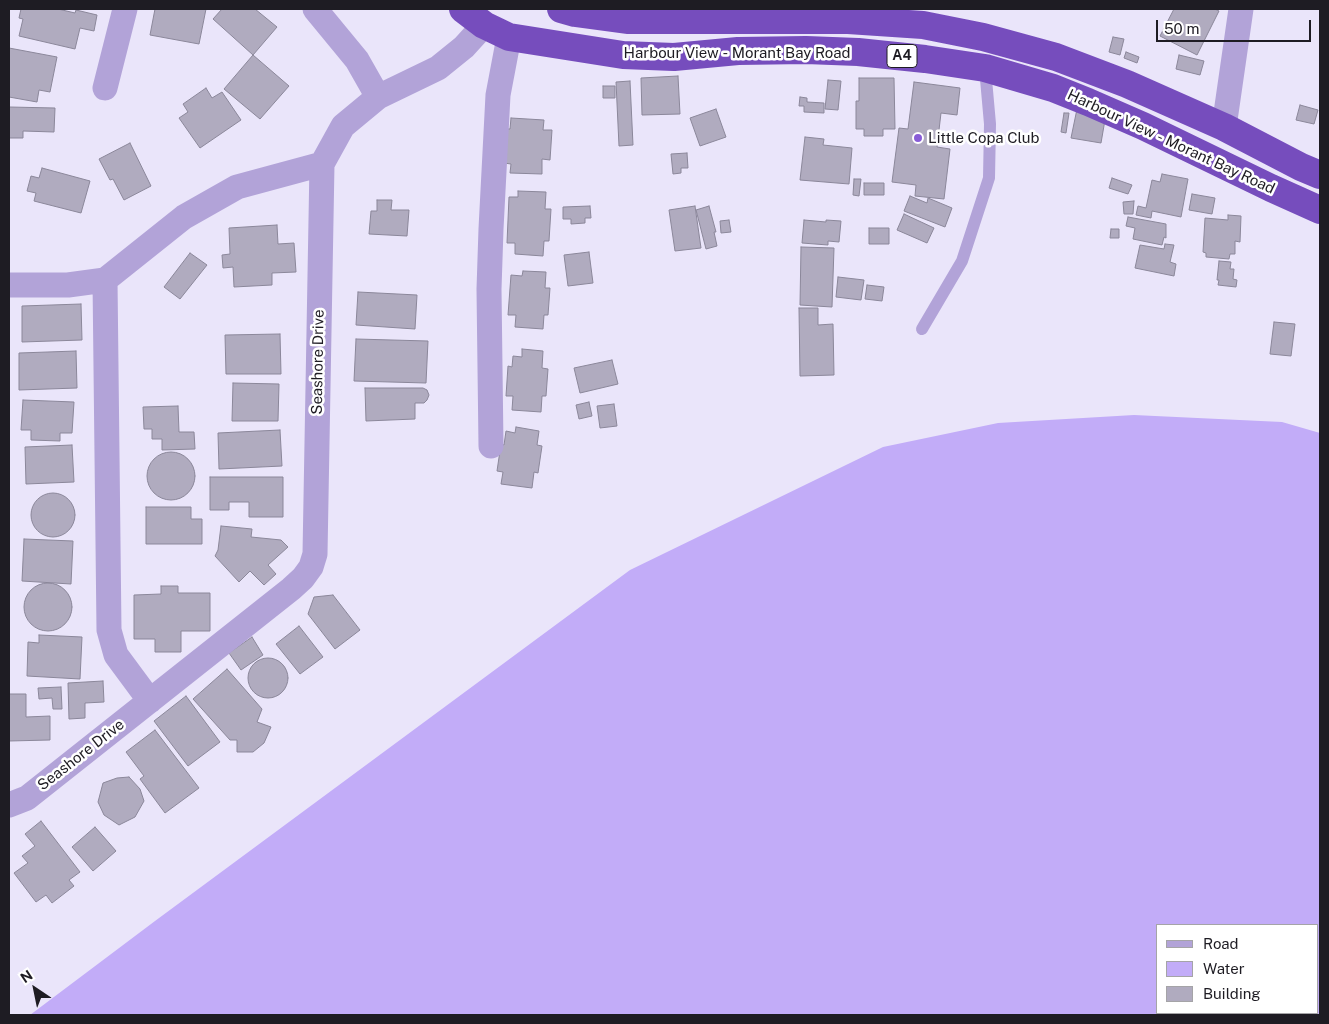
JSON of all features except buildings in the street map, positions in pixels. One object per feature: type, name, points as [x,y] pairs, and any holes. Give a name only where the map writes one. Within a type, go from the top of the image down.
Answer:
[{"type":"highway","name":"Harbour View - Morant Bay Road","points":[[462,9],[484,25],[509,37],[623,55],[674,57],[738,51],[806,50],[925,59],[985,68],[1053,88],[1128,119],[1320,210]]},
{"type":"highway","name":"Harbour View - Morant Bay Road","points":[[562,9],[627,20],[848,20],[923,17],[983,38],[1056,58],[1127,84],[1224,127],[1320,176]]},
{"type":"street","points":[[105,88],[125,9]]},
{"type":"street","points":[[315,9],[357,60],[378,97]]},
{"type":"street","points":[[1224,127],[1241,9]]},
{"type":"street","name":"Seashore Drive","points":[[9,805],[27,798],[291,589],[311,567],[315,554],[322,164],[343,126],[378,97],[438,68],[464,47],[484,25]]},
{"type":"street","points":[[491,446],[489,289],[491,229],[498,95],[509,37]]},
{"type":"street","points":[[9,285],[68,285],[105,280],[184,217],[237,186],[322,164]]},
{"type":"street","points":[[105,280],[108,630],[116,655],[150,700]]},
{"type":"lane","points":[[922,329],[962,261],[989,178],[990,124],[985,68]]},
{"type":"water","points":[[1134,415],[1282,422],[1320,433],[1320,1015],[30,1015],[630,570],[883,447],[998,423]]},
{"type":"place","name":"Little Copa Club","points":[[918,138]]}]
